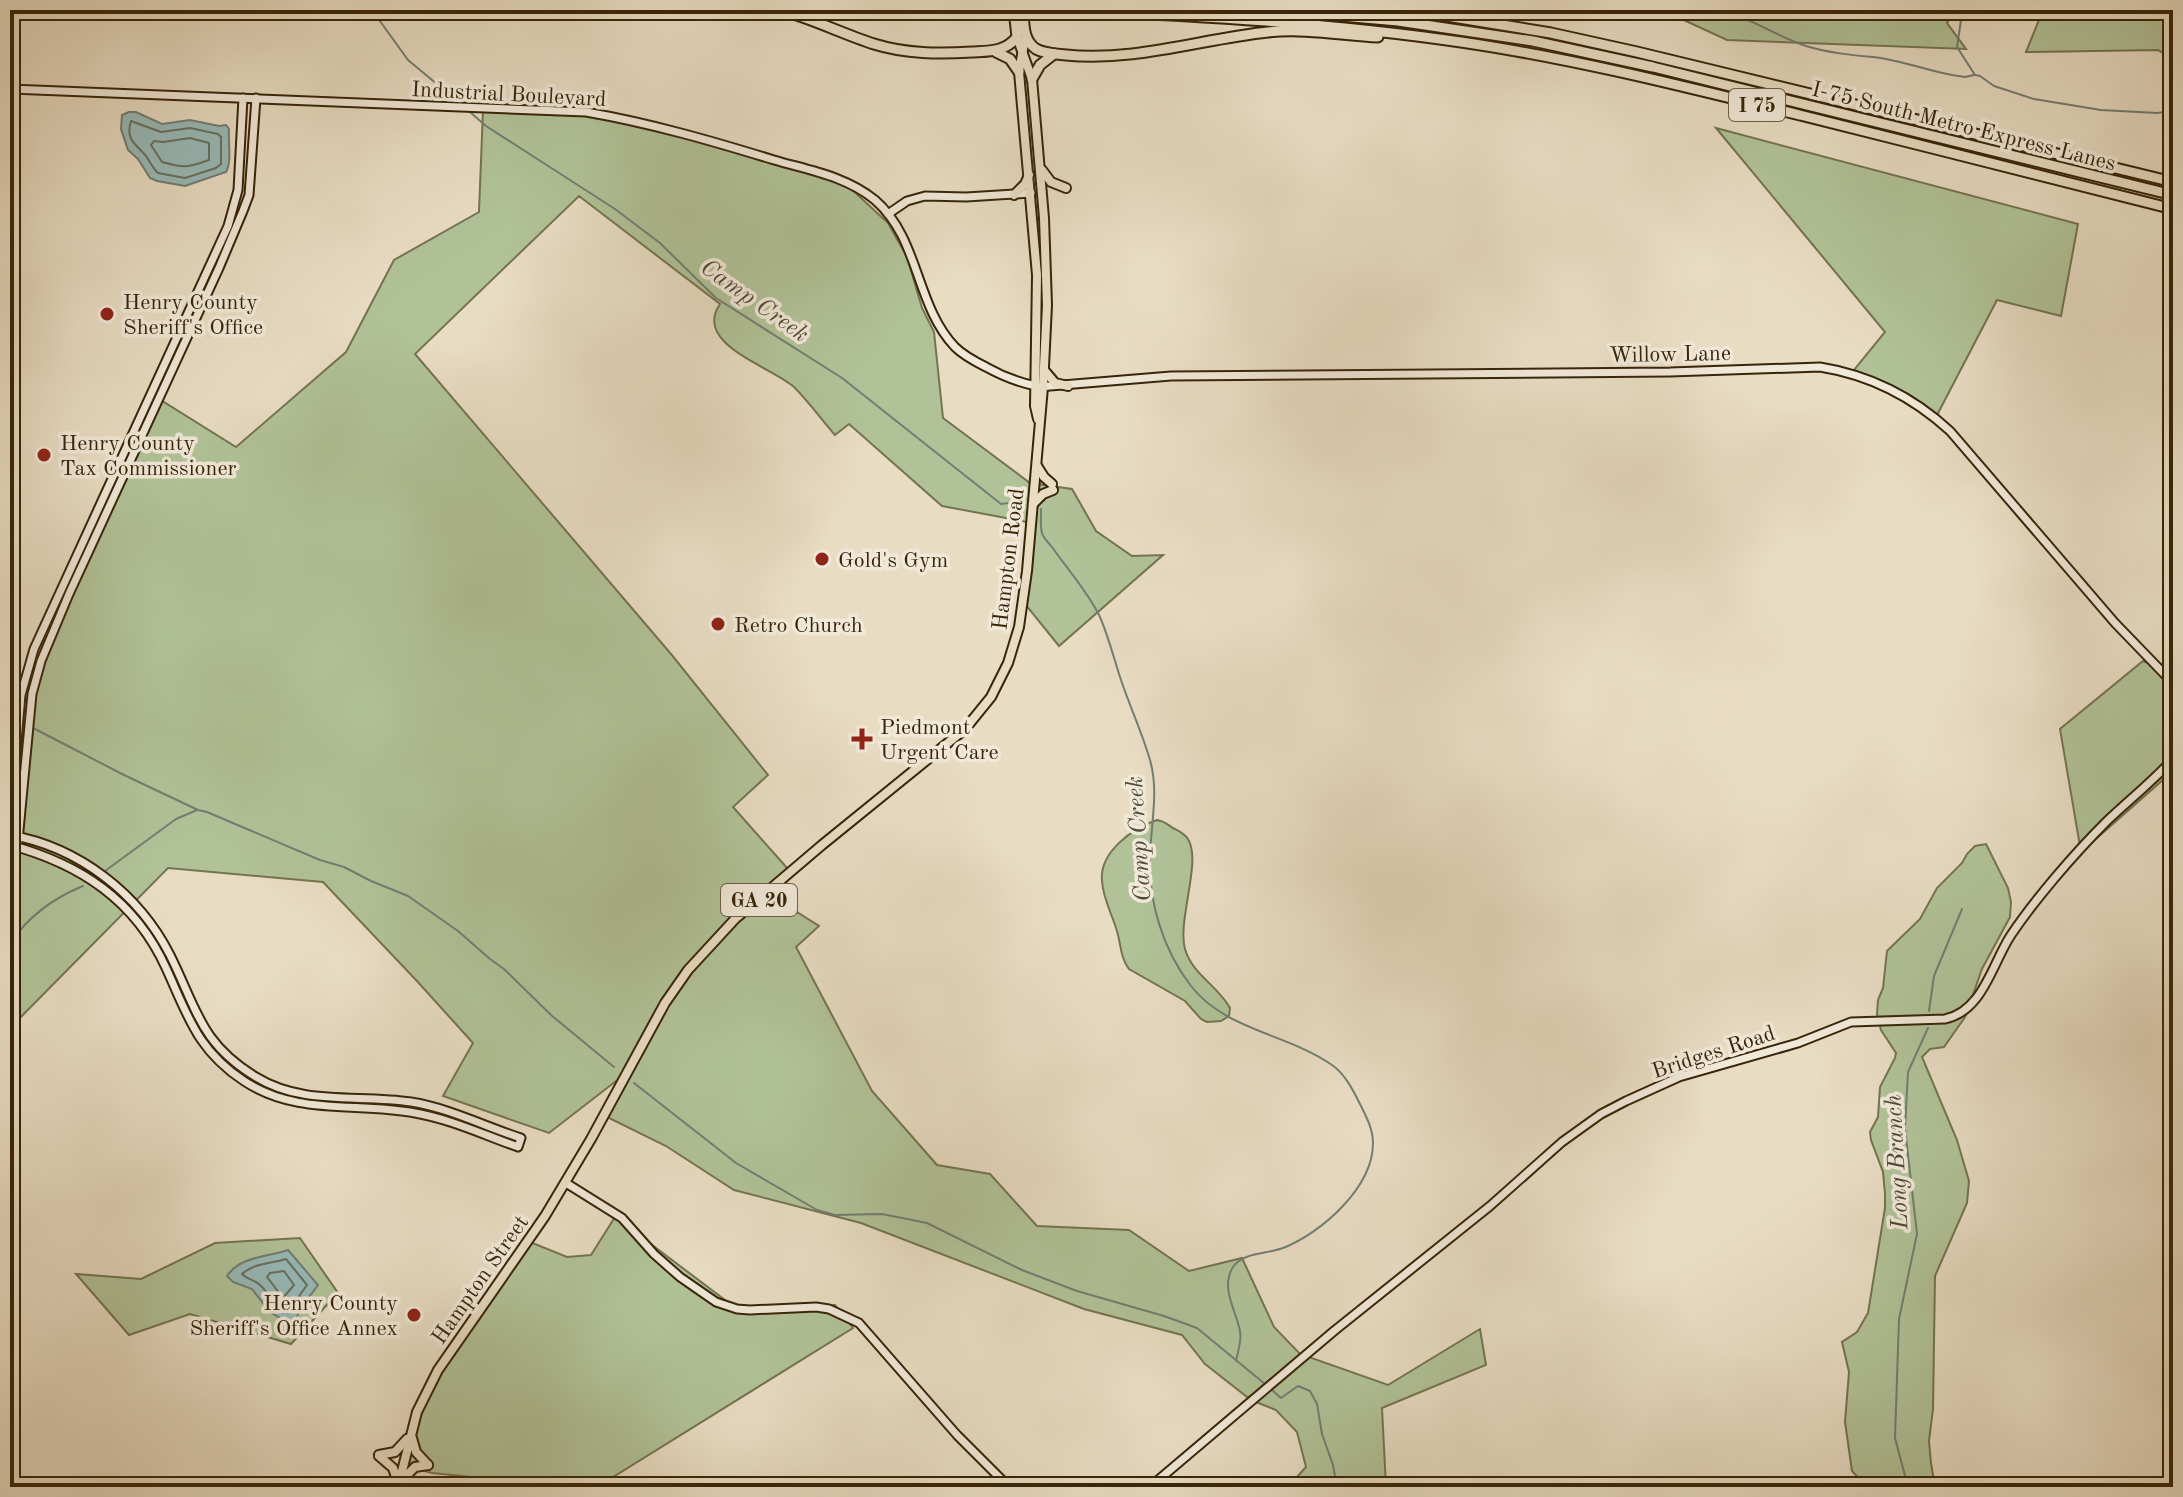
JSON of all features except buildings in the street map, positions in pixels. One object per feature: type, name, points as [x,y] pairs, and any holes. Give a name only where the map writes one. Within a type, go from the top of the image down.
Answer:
[{"type":"highway","points":[[781,10],[874,44],[947,54],[993,51],[1008,47],[1021,38],[1037,49],[1054,54],[1089,57],[1128,55],[1278,31],[1461,42]]},
{"type":"highway","name":"Hampton Road","points":[[1014,10],[1021,38]]},
{"type":"highway","name":"Hampton Road","points":[[1021,38],[1023,10]]},
{"type":"highway","name":"I 75","points":[[1070,10],[1296,22],[1461,42],[1627,73],[2173,209]]},
{"type":"highway","name":"I-75 South Metro Express Lanes","points":[[1274,10],[1398,21],[1533,41],[1653,67],[2173,195]]},
{"type":"highway","name":"I 75","points":[[1403,10],[1551,33],[1637,52],[2173,182]]},
{"type":"highway","points":[[993,51],[1010,59],[1019,72]]},
{"type":"highway","points":[[1032,79],[1040,65],[1054,54]]},
{"type":"main road","name":"Hampton Road","points":[[1021,38],[1023,55],[1032,79],[1047,279],[1044,370],[1035,406],[1039,425]]},
{"type":"main road","name":"Hampton Road","points":[[611,1100],[665,1003],[688,970],[721,933],[972,721],[991,697],[1008,663],[1019,627],[1026,582],[1039,425],[1038,286],[1019,72],[1023,55]]},
{"type":"main road","points":[[1040,166],[1047,179],[1066,188]]},
{"type":"main road","points":[[1014,195],[1025,184],[1029,174]]},
{"type":"main road","points":[[1044,370],[1055,383],[1068,386]]},
{"type":"main road","points":[[1033,505],[1052,487],[1036,465]]},
{"type":"main road","name":"Hampton Street","points":[[398,1486],[421,1401],[438,1370],[566,1183],[611,1100]]},
{"type":"main road","points":[[398,1486],[393,1468],[379,1455],[395,1452],[411,1433]]},
{"type":"main road","points":[[398,1486],[415,1467],[428,1465],[416,1452],[411,1433]]},
{"type":"street","name":"Industrial Boulevard","points":[[10,89],[574,111],[638,121],[834,177],[864,192],[888,214],[904,238],[942,330],[958,350],[1005,377],[1039,387]]},
{"type":"street","points":[[10,824],[21,695],[29,665],[60,590],[228,226],[238,190],[243,98]]},
{"type":"street","points":[[10,835],[19,837],[53,848],[85,863],[131,899],[160,938],[207,1033],[230,1059],[259,1079],[276,1087],[317,1097],[415,1103],[521,1138],[518,1147],[428,1115],[394,1109],[307,1105],[273,1096],[245,1082],[220,1062],[193,1028],[158,952],[130,912],[104,889],[68,865],[14,846],[19,837],[32,694],[41,661],[243,211],[249,195],[256,98]]},
{"type":"street","points":[[888,214],[907,201],[925,196],[1031,193]]},
{"type":"street","name":"Willow Lane","points":[[1039,387],[1171,376],[1670,372],[1820,367],[1839,370],[1864,377],[1900,394],[1950,431],[2115,623],[2173,683]]},
{"type":"street","name":"Bridges Road","points":[[1150,1487],[1334,1331],[1490,1206],[1562,1142],[1601,1114],[1679,1077],[1798,1043],[1851,1022],[1945,1019],[1966,1010],[1977,997],[2009,939],[2087,841],[2173,762]]},
{"type":"street","points":[[566,1183],[622,1218],[654,1254],[716,1302],[737,1309],[816,1307],[829,1309],[859,1323],[957,1435],[1009,1487]]},
{"type":"green space","points":[[1662,10],[1956,10],[1947,23],[1966,49],[1727,40]]},
{"type":"green space","points":[[2043,10],[2173,10],[2173,59],[2158,50],[2026,52]]},
{"type":"green space","points":[[483,110],[587,114],[807,167],[848,186],[888,223],[907,257],[922,308],[934,332],[943,418],[1030,483],[1072,489],[1096,531],[1132,556],[1163,555],[1059,646],[1021,599],[1027,522],[942,506],[849,424],[835,435],[794,387],[725,343],[717,331],[714,318],[720,304],[579,196],[415,354],[671,654],[768,775],[733,807],[788,869],[771,885],[789,907],[819,926],[796,947],[872,1091],[937,1165],[990,1174],[1037,1226],[1129,1230],[1189,1271],[1242,1258],[1274,1327],[1300,1354],[1388,1385],[1480,1329],[1486,1365],[1382,1408],[1386,1487],[1288,1487],[1306,1467],[1297,1432],[1276,1410],[1251,1400],[1205,1364],[1182,1335],[1084,1309],[861,1223],[734,1190],[666,1146],[605,1116],[620,1078],[549,1133],[443,1096],[473,1043],[323,882],[168,868],[10,1028],[10,824],[42,648],[159,399],[236,447],[346,352],[394,260],[479,212]]},
{"type":"green space","points":[[1716,128],[2078,224],[2061,316],[1997,300],[1935,419],[1910,395],[1882,383],[1849,376],[1885,332]]},
{"type":"green space","points":[[2143,661],[2173,674],[2173,771],[2081,852],[2060,729]]},
{"type":"green space","points":[[1157,820],[1183,834],[1192,849],[1183,937],[1185,949],[1193,966],[1230,1008],[1229,1016],[1221,1021],[1201,1019],[1185,1001],[1129,969],[1122,955],[1104,893],[1103,870],[1106,860],[1119,843]]},
{"type":"green space","points":[[1986,844],[2008,888],[2010,917],[1982,969],[1965,1017],[1944,1047],[1930,1049],[1922,1057],[1957,1140],[1969,1181],[1967,1203],[1935,1276],[1933,1409],[1929,1441],[1935,1487],[1872,1487],[1864,1484],[1852,1471],[1845,1422],[1849,1372],[1842,1342],[1857,1332],[1868,1313],[1885,1208],[1883,1172],[1870,1132],[1878,1117],[1880,1087],[1896,1053],[1881,1030],[1878,1000],[1883,988],[1887,951],[1920,919],[1937,888],[1967,854],[1975,846]]},
{"type":"green space","points":[[615,1217],[737,1309],[835,1305],[853,1328],[597,1487],[499,1487],[490,1479],[432,1473],[402,1465],[419,1399],[450,1345],[530,1242],[567,1257],[591,1255]]},
{"type":"green space","points":[[300,1238],[338,1293],[291,1344],[190,1314],[129,1335],[76,1274],[141,1279],[215,1243]]},
{"type":"water","points":[[129,112],[162,124],[190,120],[226,125],[229,129],[229,163],[226,172],[185,186],[150,178],[128,150],[121,129],[122,115]]},
{"type":"water","points":[[288,1250],[318,1285],[296,1319],[289,1323],[270,1312],[252,1289],[233,1282],[227,1276],[239,1264]]},
{"type":"waterway","name":"Camp Creek","points":[[372,10],[408,60],[461,104]]},
{"type":"waterway","points":[[1721,10],[1815,48],[1883,58],[1952,75],[1974,75]]},
{"type":"waterway","points":[[1968,10],[1961,20],[1957,47],[1975,75],[1994,86],[2034,99],[2101,110],[2173,111]]},
{"type":"waterway","name":"Camp Creek","points":[[470,112],[486,126],[615,209],[660,243],[716,298],[842,378],[1001,504],[1023,501]]},
{"type":"waterway","name":"Camp Creek","points":[[1041,509],[1044,537],[1100,617],[1150,760],[1154,796],[1150,873],[1159,924],[1172,957],[1191,986],[1221,1013],[1315,1055],[1337,1069],[1354,1093],[1372,1133],[1371,1160],[1355,1192],[1342,1207],[1298,1241],[1277,1250],[1249,1256],[1233,1267],[1228,1291],[1240,1334],[1236,1361]]},
{"type":"waterway","points":[[35,729],[198,810],[344,867],[408,896],[458,931],[504,969],[551,1015],[614,1067]]},
{"type":"waterway","points":[[105,871],[176,819],[197,810]]},
{"type":"waterway","points":[[10,943],[42,909],[83,886]]},
{"type":"waterway","name":"Long Branch","points":[[1929,1011],[1934,976],[1962,909]]},
{"type":"waterway","name":"Long Branch","points":[[1908,1487],[1895,1438],[1899,1319],[1917,1234],[1905,1128],[1908,1072],[1928,1028]]},
{"type":"waterway","points":[[634,1083],[736,1163],[817,1210],[835,1215],[882,1214],[927,1223],[1022,1270],[1077,1291],[1197,1328],[1265,1384]]},
{"type":"waterway","name":"Camp Creek","points":[[1272,1390],[1281,1398],[1298,1386],[1310,1391],[1317,1404],[1337,1487]]},
{"type":"place","name":"Henry County Sheriff's Office","points":[[107,314]]},
{"type":"place","name":"Henry County Tax Commissioner","points":[[44,455]]},
{"type":"place","name":"Gold's Gym","points":[[822,559]]},
{"type":"place","name":"Retro Church","points":[[718,624]]},
{"type":"place","name":"Piedmont Urgent Care","points":[[862,739]]},
{"type":"place","name":"Henry County Sheriff's Office Annex","points":[[414,1315]]}]
